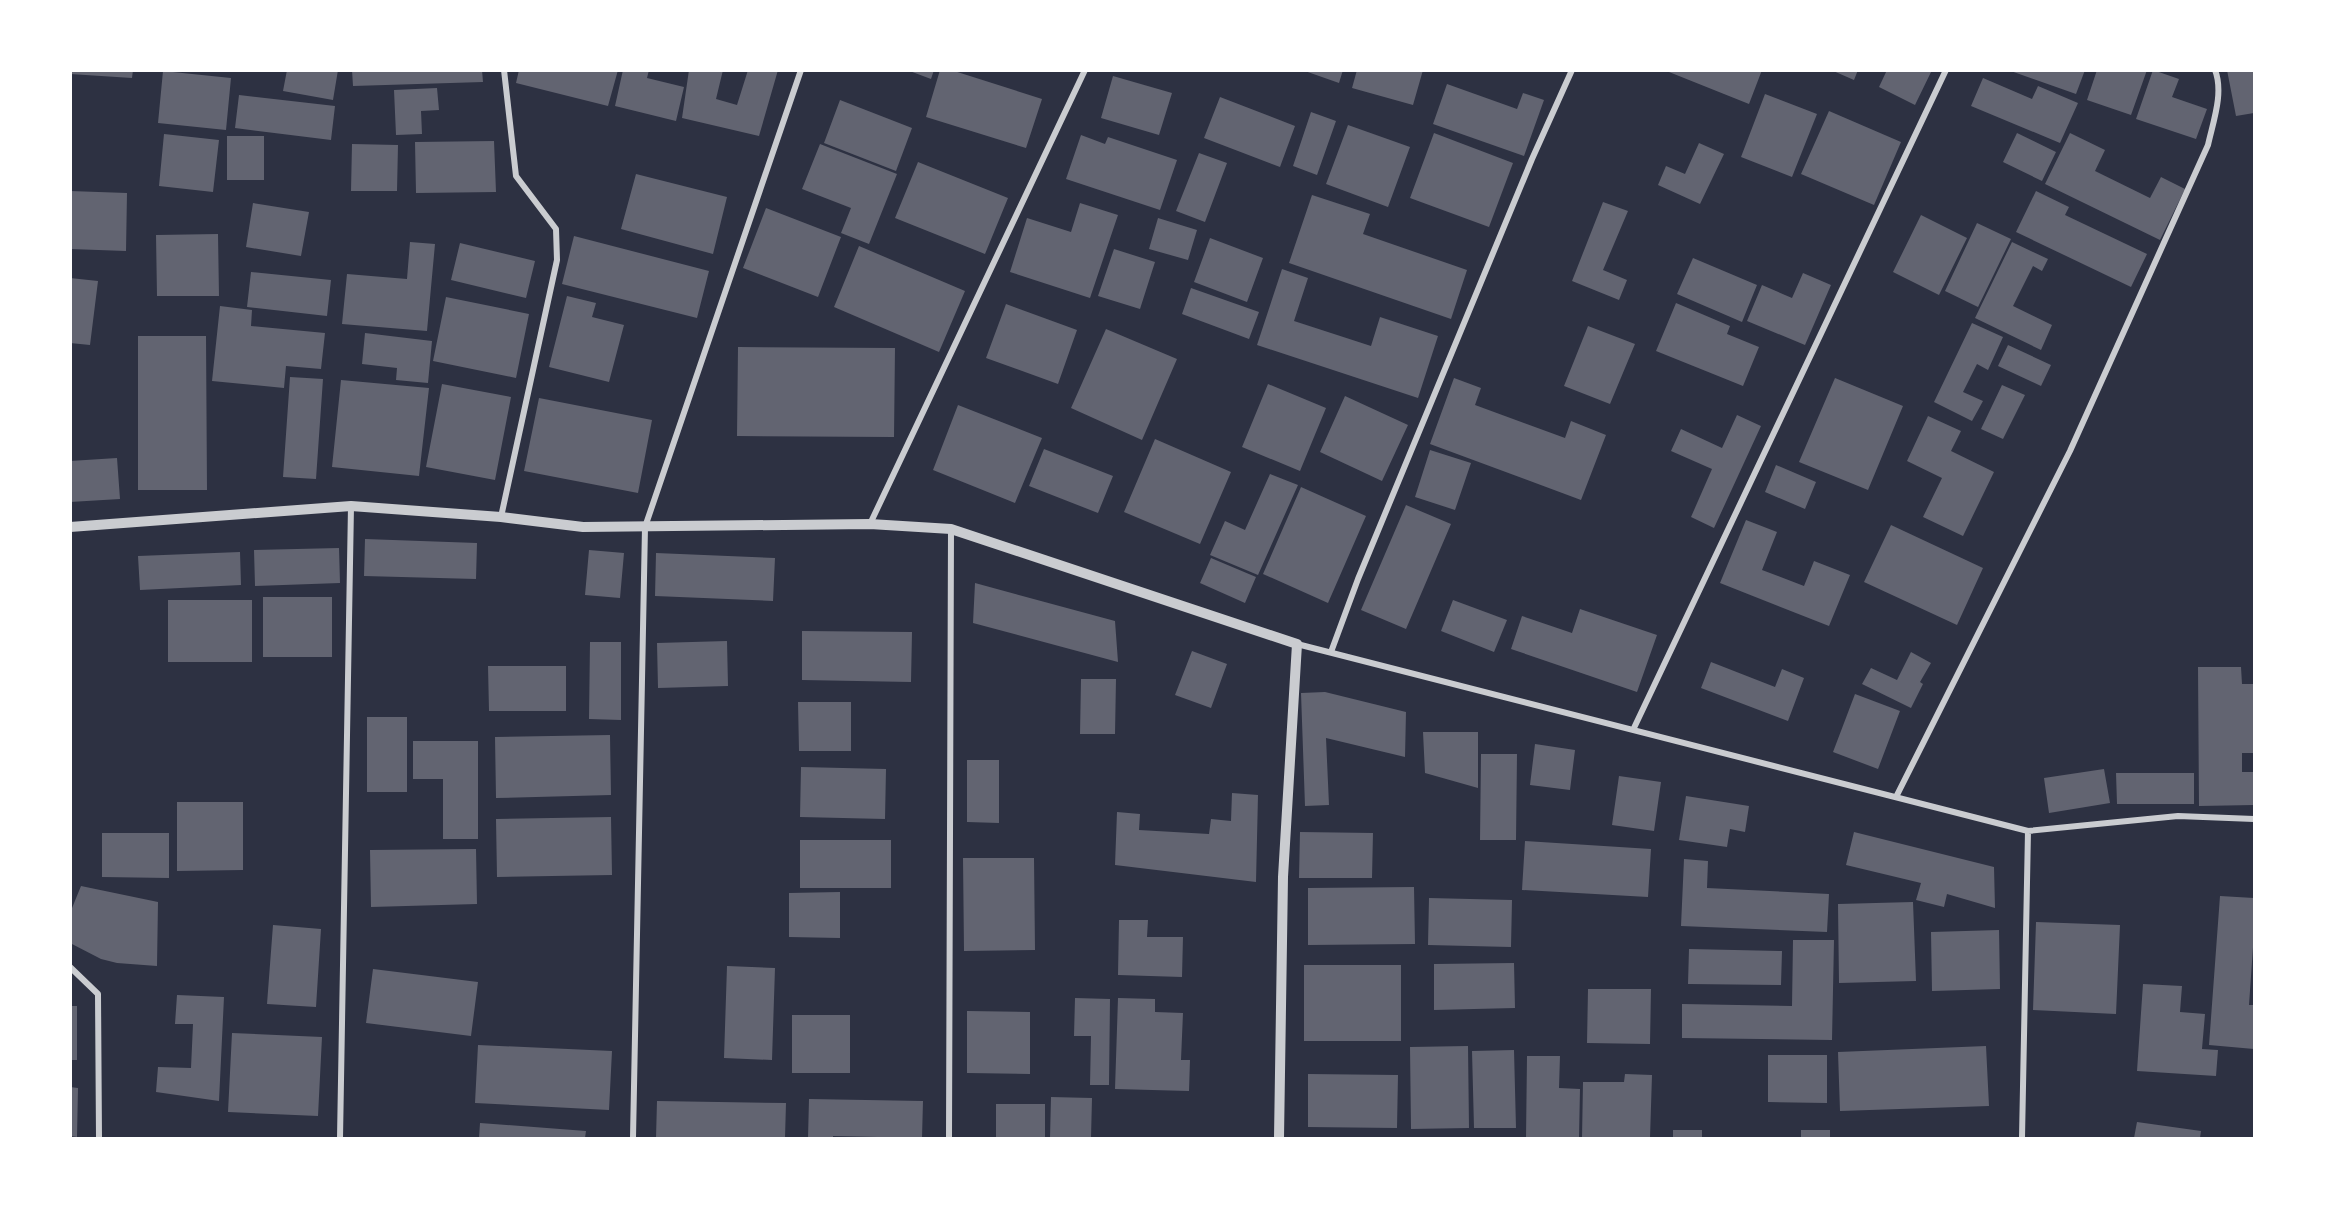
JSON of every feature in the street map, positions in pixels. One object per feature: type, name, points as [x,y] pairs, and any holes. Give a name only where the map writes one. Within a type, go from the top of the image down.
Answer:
[{"type":"street","points":[[501,517],[557,260],[556,230],[516,177],[504,70]]},
{"type":"street","points":[[633,1138],[645,526],[801,70]]},
{"type":"street","points":[[870,524],[1085,70]]},
{"type":"street","points":[[1331,652],[1363,568],[1527,170],[1572,70]]},
{"type":"street","points":[[1633,730],[1946,70]]},
{"type":"street","points":[[1896,797],[2070,451],[2208,145],[2218,100],[2218,79],[2214,70]]},
{"type":"street","points":[[340,1138],[351,506]]},
{"type":"street","points":[[70,527],[351,506],[501,517],[582,527],[870,524],[951,529],[1297,644],[2028,831],[2178,816],[2254,819]]},
{"type":"street","points":[[949,1138],[951,529]]},
{"type":"street","points":[[1279,1138],[1283,877],[1297,644]]},
{"type":"street","points":[[2022,1138],[2028,831]]},
{"type":"street","points":[[70,968],[98,994],[99,1138]]},
{"type":"building","points":[[70,70],[133,70],[132,78],[70,74]]},
{"type":"building","points":[[287,70],[338,70],[333,100],[283,91]]},
{"type":"building","points":[[352,70],[482,70],[483,82],[353,86]]},
{"type":"building","points":[[519,70],[618,70],[608,106],[516,83]]},
{"type":"building","points":[[623,70],[649,70],[647,78],[684,87],[676,121],[615,106]]},
{"type":"building","points":[[689,70],[723,70],[716,99],[737,105],[748,70],[778,70],[759,136],[682,118]]},
{"type":"building","points":[[907,70],[934,70],[931,79]]},
{"type":"building","points":[[940,70],[951,70],[1042,99],[1026,148],[926,117]]},
{"type":"building","points":[[1302,70],[1343,70],[1339,83]]},
{"type":"building","points":[[1357,70],[1423,70],[1413,105],[1352,88]]},
{"type":"building","points":[[1664,70],[1762,70],[1749,104]]},
{"type":"building","points":[[1831,70],[1858,70],[1854,80]]},
{"type":"building","points":[[1887,70],[1902,72],[1932,70],[1915,105],[1879,87]]},
{"type":"building","points":[[2008,70],[2085,70],[2076,94]]},
{"type":"building","points":[[2097,70],[2147,70],[2131,115],[2087,100]]},
{"type":"building","points":[[2153,70],[2179,79],[2172,97],[2207,109],[2196,139],[2136,119]]},
{"type":"building","points":[[2227,70],[2254,70],[2254,113],[2236,116]]},
{"type":"building","points":[[163,71],[231,78],[226,130],[158,123]]},
{"type":"building","points":[[1113,76],[1172,93],[1159,135],[1101,118]]},
{"type":"building","points":[[1983,78],[2032,99],[2038,86],[2078,103],[2060,143],[1971,106]]},
{"type":"building","points":[[1447,84],[1517,109],[1523,93],[1544,100],[1524,156],[1433,124]]},
{"type":"building","points":[[437,88],[439,110],[421,111],[422,134],[396,135],[394,90]]},
{"type":"building","points":[[1765,94],[1817,114],[1792,177],[1741,157]]},
{"type":"building","points":[[239,95],[335,106],[331,140],[235,128]]},
{"type":"building","points":[[1220,97],[1295,126],[1280,167],[1204,138]]},
{"type":"building","points":[[840,100],[912,128],[896,171],[824,143]]},
{"type":"building","points":[[1829,111],[1901,142],[1874,205],[1801,174]]},
{"type":"building","points":[[1311,112],[1336,121],[1317,175],[1293,166]]},
{"type":"building","points":[[1348,125],[1410,147],[1388,207],[1326,184]]},
{"type":"building","points":[[1434,133],[1513,163],[1489,227],[1410,198]]},
{"type":"building","points":[[2017,133],[2056,152],[2042,181],[2003,162]]},
{"type":"building","points":[[2070,133],[2105,150],[2095,171],[2150,198],[2161,177],[2185,189],[2160,240],[2045,184]]},
{"type":"building","points":[[164,134],[219,140],[213,192],[159,186]]},
{"type":"building","points":[[1081,135],[1105,144],[1108,137],[1177,160],[1160,210],[1066,179]]},
{"type":"building","points":[[227,136],[264,136],[264,180],[227,180]]},
{"type":"building","points":[[494,141],[496,192],[416,193],[415,142]]},
{"type":"building","points":[[1699,143],[1724,154],[1700,204],[1658,185],[1666,166],[1685,174]]},
{"type":"building","points":[[352,144],[398,145],[397,191],[351,191]]},
{"type":"building","points":[[820,144],[897,174],[869,244],[841,233],[851,208],[802,189]]},
{"type":"building","points":[[1199,153],[1227,163],[1205,222],[1176,211]]},
{"type":"building","points":[[918,162],[1008,198],[985,254],[895,218]]},
{"type":"building","points":[[636,174],[727,197],[713,254],[621,229]]},
{"type":"building","points":[[70,191],[127,193],[126,251],[70,249]]},
{"type":"building","points":[[2036,191],[2069,207],[2065,215],[2147,254],[2131,287],[2016,232]]},
{"type":"building","points":[[1312,195],[1370,214],[1363,234],[1467,270],[1451,319],[1289,263]]},
{"type":"building","points":[[1603,202],[1628,211],[1603,270],[1627,280],[1619,300],[1572,281]]},
{"type":"building","points":[[253,203],[309,212],[301,256],[246,247]]},
{"type":"building","points":[[1080,203],[1118,215],[1090,298],[1010,272],[1027,218],[1071,232]]},
{"type":"building","points":[[766,208],[841,237],[818,297],[743,268]]},
{"type":"building","points":[[1921,215],[1967,238],[1939,295],[1893,272]]},
{"type":"building","points":[[1158,218],[1197,230],[1188,260],[1149,249]]},
{"type":"building","points":[[1977,223],[2011,239],[1978,307],[1945,291]]},
{"type":"building","points":[[218,234],[219,296],[157,296],[156,235]]},
{"type":"building","points":[[574,236],[709,271],[697,318],[562,284]]},
{"type":"building","points":[[1210,238],[1263,258],[1247,302],[1194,282]]},
{"type":"building","points":[[410,242],[435,244],[427,331],[342,324],[347,274],[407,279]]},
{"type":"building","points":[[2012,242],[2048,259],[2042,271],[2033,266],[2013,306],[2052,325],[2041,350],[1975,318]]},
{"type":"building","points":[[460,243],[535,261],[526,298],[451,280]]},
{"type":"building","points":[[859,246],[965,291],[939,352],[834,307]]},
{"type":"building","points":[[1114,249],[1155,262],[1140,309],[1098,296]]},
{"type":"building","points":[[1693,258],[1757,285],[1742,322],[1677,294]]},
{"type":"building","points":[[1282,269],[1308,278],[1294,321],[1371,346],[1380,317],[1438,336],[1418,398],[1257,345]]},
{"type":"building","points":[[251,272],[331,280],[327,316],[247,307]]},
{"type":"building","points":[[1803,273],[1831,285],[1805,345],[1747,321],[1762,285],[1792,298]]},
{"type":"building","points":[[70,278],[98,281],[90,345],[70,343]]},
{"type":"building","points":[[1191,288],[1259,312],[1249,339],[1182,314]]},
{"type":"building","points":[[567,296],[596,303],[592,317],[624,325],[609,382],[549,367]]},
{"type":"building","points":[[446,297],[529,314],[516,378],[433,361]]},
{"type":"building","points":[[1676,303],[1730,326],[1727,334],[1759,347],[1743,386],[1656,351]]},
{"type":"building","points":[[1006,304],[1077,330],[1058,384],[986,358]]},
{"type":"building","points":[[220,306],[252,310],[251,326],[325,333],[321,369],[286,366],[284,388],[212,381]]},
{"type":"building","points":[[1972,323],[2003,337],[1988,370],[1977,364],[1963,392],[1983,401],[1972,421],[1934,402]]},
{"type":"building","points":[[1588,326],[1635,344],[1610,404],[1564,386]]},
{"type":"building","points":[[1106,329],[1177,359],[1142,440],[1071,408]]},
{"type":"building","points":[[365,333],[432,341],[428,383],[396,380],[397,368],[362,364]]},
{"type":"building","points":[[138,336],[206,336],[207,490],[138,490]]},
{"type":"building","points":[[2008,345],[2051,365],[2041,386],[1998,366]]},
{"type":"building","points":[[738,347],[895,348],[894,437],[737,436]]},
{"type":"building","points":[[290,377],[323,379],[316,479],[283,477]]},
{"type":"building","points":[[1454,378],[1481,388],[1475,405],[1565,438],[1571,421],[1606,435],[1581,500],[1430,444]]},
{"type":"building","points":[[1835,378],[1903,406],[1868,490],[1799,462]]},
{"type":"building","points":[[341,380],[429,388],[419,476],[332,467]]},
{"type":"building","points":[[442,384],[511,397],[495,480],[426,467]]},
{"type":"building","points":[[1268,384],[1326,408],[1300,471],[1242,447]]},
{"type":"building","points":[[2002,385],[2025,395],[2003,439],[1981,429]]},
{"type":"building","points":[[1345,396],[1408,425],[1382,481],[1320,452]]},
{"type":"building","points":[[539,398],[652,420],[638,493],[524,471]]},
{"type":"building","points":[[958,405],[1042,438],[1015,503],[933,470]]},
{"type":"building","points":[[1737,415],[1761,426],[1714,528],[1691,517],[1712,469],[1671,451],[1681,429],[1722,448]]},
{"type":"building","points":[[1928,416],[1961,431],[1951,451],[1994,472],[1963,536],[1923,517],[1942,478],[1907,461]]},
{"type":"building","points":[[1155,439],[1231,472],[1200,544],[1124,512]]},
{"type":"building","points":[[1044,449],[1113,476],[1098,513],[1029,486]]},
{"type":"building","points":[[1430,450],[1471,463],[1455,510],[1415,497]]},
{"type":"building","points":[[117,458],[120,499],[70,502],[70,461]]},
{"type":"building","points":[[1776,465],[1816,482],[1805,509],[1765,492]]},
{"type":"building","points":[[1270,474],[1298,485],[1258,575],[1210,555],[1225,521],[1245,530]]},
{"type":"building","points":[[1301,487],[1366,516],[1328,603],[1263,574]]},
{"type":"building","points":[[1406,505],[1451,524],[1406,629],[1361,610]]},
{"type":"building","points":[[1746,520],[1777,532],[1762,570],[1804,586],[1814,561],[1850,575],[1829,626],[1720,583]]},
{"type":"building","points":[[1891,525],[1983,568],[1957,625],[1864,582]]},
{"type":"building","points":[[365,539],[477,543],[476,579],[364,576]]},
{"type":"building","points":[[339,548],[340,583],[255,586],[254,550]]},
{"type":"building","points":[[589,550],[624,553],[620,598],[585,595]]},
{"type":"building","points":[[240,552],[241,585],[140,590],[138,556]]},
{"type":"building","points":[[656,553],[775,558],[773,601],[655,596]]},
{"type":"building","points":[[1211,558],[1256,577],[1245,603],[1200,583]]},
{"type":"building","points":[[975,583],[1115,621],[1118,662],[973,623]]},
{"type":"building","points":[[263,597],[332,597],[332,657],[263,657]]},
{"type":"building","points":[[168,600],[252,600],[252,662],[168,662]]},
{"type":"building","points":[[1453,600],[1507,620],[1494,652],[1441,631]]},
{"type":"building","points":[[1580,609],[1657,635],[1637,692],[1511,649],[1522,616],[1572,633]]},
{"type":"building","points":[[802,631],[912,632],[911,682],[802,680]]},
{"type":"building","points":[[727,641],[728,686],[658,688],[657,643]]},
{"type":"building","points":[[590,642],[621,642],[621,720],[589,719]]},
{"type":"building","points":[[1192,651],[1227,664],[1211,708],[1175,695]]},
{"type":"building","points":[[1911,652],[1931,663],[1920,682],[1923,684],[1911,708],[1862,684],[1871,668],[1897,680]]},
{"type":"building","points":[[1711,662],[1775,687],[1782,669],[1804,678],[1788,721],[1701,688]]},
{"type":"building","points":[[488,666],[566,666],[566,711],[489,711]]},
{"type":"building","points":[[2198,667],[2241,667],[2242,684],[2254,684],[2254,753],[2242,753],[2242,772],[2254,772],[2254,805],[2199,806]]},
{"type":"building","points":[[1081,679],[1116,679],[1115,734],[1080,734]]},
{"type":"building","points":[[1325,692],[1406,712],[1405,757],[1326,738],[1329,805],[1305,806],[1301,693]]},
{"type":"building","points":[[1855,694],[1900,711],[1878,769],[1833,752]]},
{"type":"building","points":[[798,702],[851,702],[851,751],[799,751]]},
{"type":"building","points":[[367,717],[407,717],[407,792],[367,792]]},
{"type":"building","points":[[1423,732],[1478,732],[1478,788],[1425,773]]},
{"type":"building","points":[[610,735],[611,795],[496,798],[495,737]]},
{"type":"building","points":[[413,741],[478,741],[478,839],[443,839],[443,779],[413,779]]},
{"type":"building","points":[[1535,744],[1575,750],[1570,790],[1530,785]]},
{"type":"building","points":[[1481,754],[1517,754],[1516,840],[1480,840]]},
{"type":"building","points":[[967,760],[999,760],[999,823],[967,822]]},
{"type":"building","points":[[801,767],[886,769],[885,819],[800,817]]},
{"type":"building","points":[[2104,769],[2110,803],[2049,813],[2044,778]]},
{"type":"building","points":[[2116,773],[2194,773],[2194,804],[2117,804]]},
{"type":"building","points":[[1619,776],[1661,782],[1654,831],[1612,825]]},
{"type":"building","points":[[1232,793],[1258,795],[1256,882],[1115,865],[1117,812],[1140,814],[1139,830],[1209,834],[1211,819],[1231,821]]},
{"type":"building","points":[[1686,796],[1749,806],[1745,832],[1730,829],[1727,847],[1679,840]]},
{"type":"building","points":[[177,802],[243,802],[243,870],[177,871]]},
{"type":"building","points":[[611,817],[612,875],[497,877],[496,819]]},
{"type":"building","points":[[1300,832],[1373,833],[1372,878],[1299,878]]},
{"type":"building","points":[[1854,832],[1994,867],[1995,908],[1947,894],[1944,907],[1916,900],[1921,883],[1846,865]]},
{"type":"building","points":[[102,833],[169,833],[169,878],[102,877]]},
{"type":"building","points":[[800,840],[891,840],[891,888],[800,888]]},
{"type":"building","points":[[1525,841],[1651,849],[1648,897],[1522,890]]},
{"type":"building","points":[[476,849],[477,904],[371,907],[370,850]]},
{"type":"building","points":[[963,858],[1034,858],[1035,950],[964,951]]},
{"type":"building","points":[[1684,859],[1708,861],[1707,888],[1829,894],[1827,932],[1681,926]]},
{"type":"building","points":[[81,886],[158,902],[157,966],[117,963],[101,959],[70,943],[70,913]]},
{"type":"building","points":[[1414,887],[1415,944],[1308,945],[1308,888]]},
{"type":"building","points":[[840,892],[840,938],[789,937],[789,893]]},
{"type":"building","points":[[2220,896],[2254,898],[2249,1005],[2254,1005],[2254,1049],[2209,1045]]},
{"type":"building","points":[[1429,898],[1512,900],[1511,947],[1428,945]]},
{"type":"building","points":[[1913,902],[1916,981],[1839,983],[1838,904]]},
{"type":"building","points":[[1119,920],[1148,920],[1147,937],[1183,937],[1182,977],[1118,975]]},
{"type":"building","points":[[2036,922],[2120,925],[2116,1014],[2033,1010]]},
{"type":"building","points":[[273,925],[321,929],[316,1007],[267,1004]]},
{"type":"building","points":[[1999,930],[2000,989],[1932,991],[1931,932]]},
{"type":"building","points":[[1793,940],[1834,940],[1832,1040],[1682,1038],[1682,1004],[1792,1006]]},
{"type":"building","points":[[1689,949],[1782,951],[1781,985],[1688,984]]},
{"type":"building","points":[[1514,963],[1515,1008],[1434,1010],[1434,964]]},
{"type":"building","points":[[1304,965],[1401,965],[1401,1041],[1304,1041]]},
{"type":"building","points":[[727,966],[775,968],[772,1060],[724,1058]]},
{"type":"building","points":[[373,969],[478,982],[471,1036],[366,1023]]},
{"type":"building","points":[[2143,984],[2182,986],[2180,1012],[2205,1014],[2202,1049],[2218,1050],[2216,1076],[2137,1071]]},
{"type":"building","points":[[1588,989],[1651,989],[1650,1044],[1587,1043]]},
{"type":"building","points":[[177,995],[224,997],[219,1101],[156,1092],[158,1067],[191,1068],[193,1024],[175,1024]]},
{"type":"building","points":[[1075,998],[1110,999],[1109,1085],[1090,1085],[1091,1036],[1074,1036]]},
{"type":"building","points":[[1118,998],[1155,999],[1155,1012],[1183,1013],[1181,1060],[1190,1060],[1189,1091],[1115,1089]]},
{"type":"building","points":[[70,1006],[77,1006],[77,1060],[70,1060]]},
{"type":"building","points":[[967,1011],[1030,1012],[1030,1074],[967,1073]]},
{"type":"building","points":[[792,1015],[850,1015],[850,1073],[792,1073]]},
{"type":"building","points":[[232,1033],[322,1037],[318,1116],[228,1112]]},
{"type":"building","points":[[478,1045],[612,1051],[609,1110],[475,1103]]},
{"type":"building","points":[[1468,1046],[1469,1128],[1411,1129],[1410,1047]]},
{"type":"building","points":[[1986,1046],[1989,1106],[1840,1111],[1838,1052]]},
{"type":"building","points":[[1514,1050],[1516,1128],[1474,1128],[1472,1051]]},
{"type":"building","points":[[1768,1055],[1827,1055],[1827,1103],[1768,1102]]},
{"type":"building","points":[[1527,1056],[1560,1056],[1559,1088],[1580,1089],[1579,1138],[1526,1138]]},
{"type":"building","points":[[1308,1074],[1398,1075],[1397,1128],[1308,1127]]},
{"type":"building","points":[[1625,1074],[1652,1075],[1650,1138],[1582,1138],[1583,1082],[1624,1082]]},
{"type":"building","points":[[70,1087],[78,1088],[77,1137],[70,1136]]},
{"type":"building","points":[[1051,1097],[1092,1098],[1091,1138],[1050,1138]]},
{"type":"building","points":[[809,1099],[923,1101],[922,1138],[833,1136],[833,1138],[808,1138]]},
{"type":"building","points":[[657,1101],[786,1103],[785,1138],[656,1138]]},
{"type":"building","points":[[996,1104],[1045,1104],[1045,1138],[996,1138]]},
{"type":"building","points":[[2137,1122],[2201,1131],[2200,1138],[2134,1138]]},
{"type":"building","points":[[480,1123],[586,1131],[585,1138],[479,1138]]},
{"type":"building","points":[[1673,1130],[1702,1130],[1702,1138],[1673,1138]]},
{"type":"building","points":[[1801,1130],[1830,1130],[1830,1138],[1801,1138]]}]
